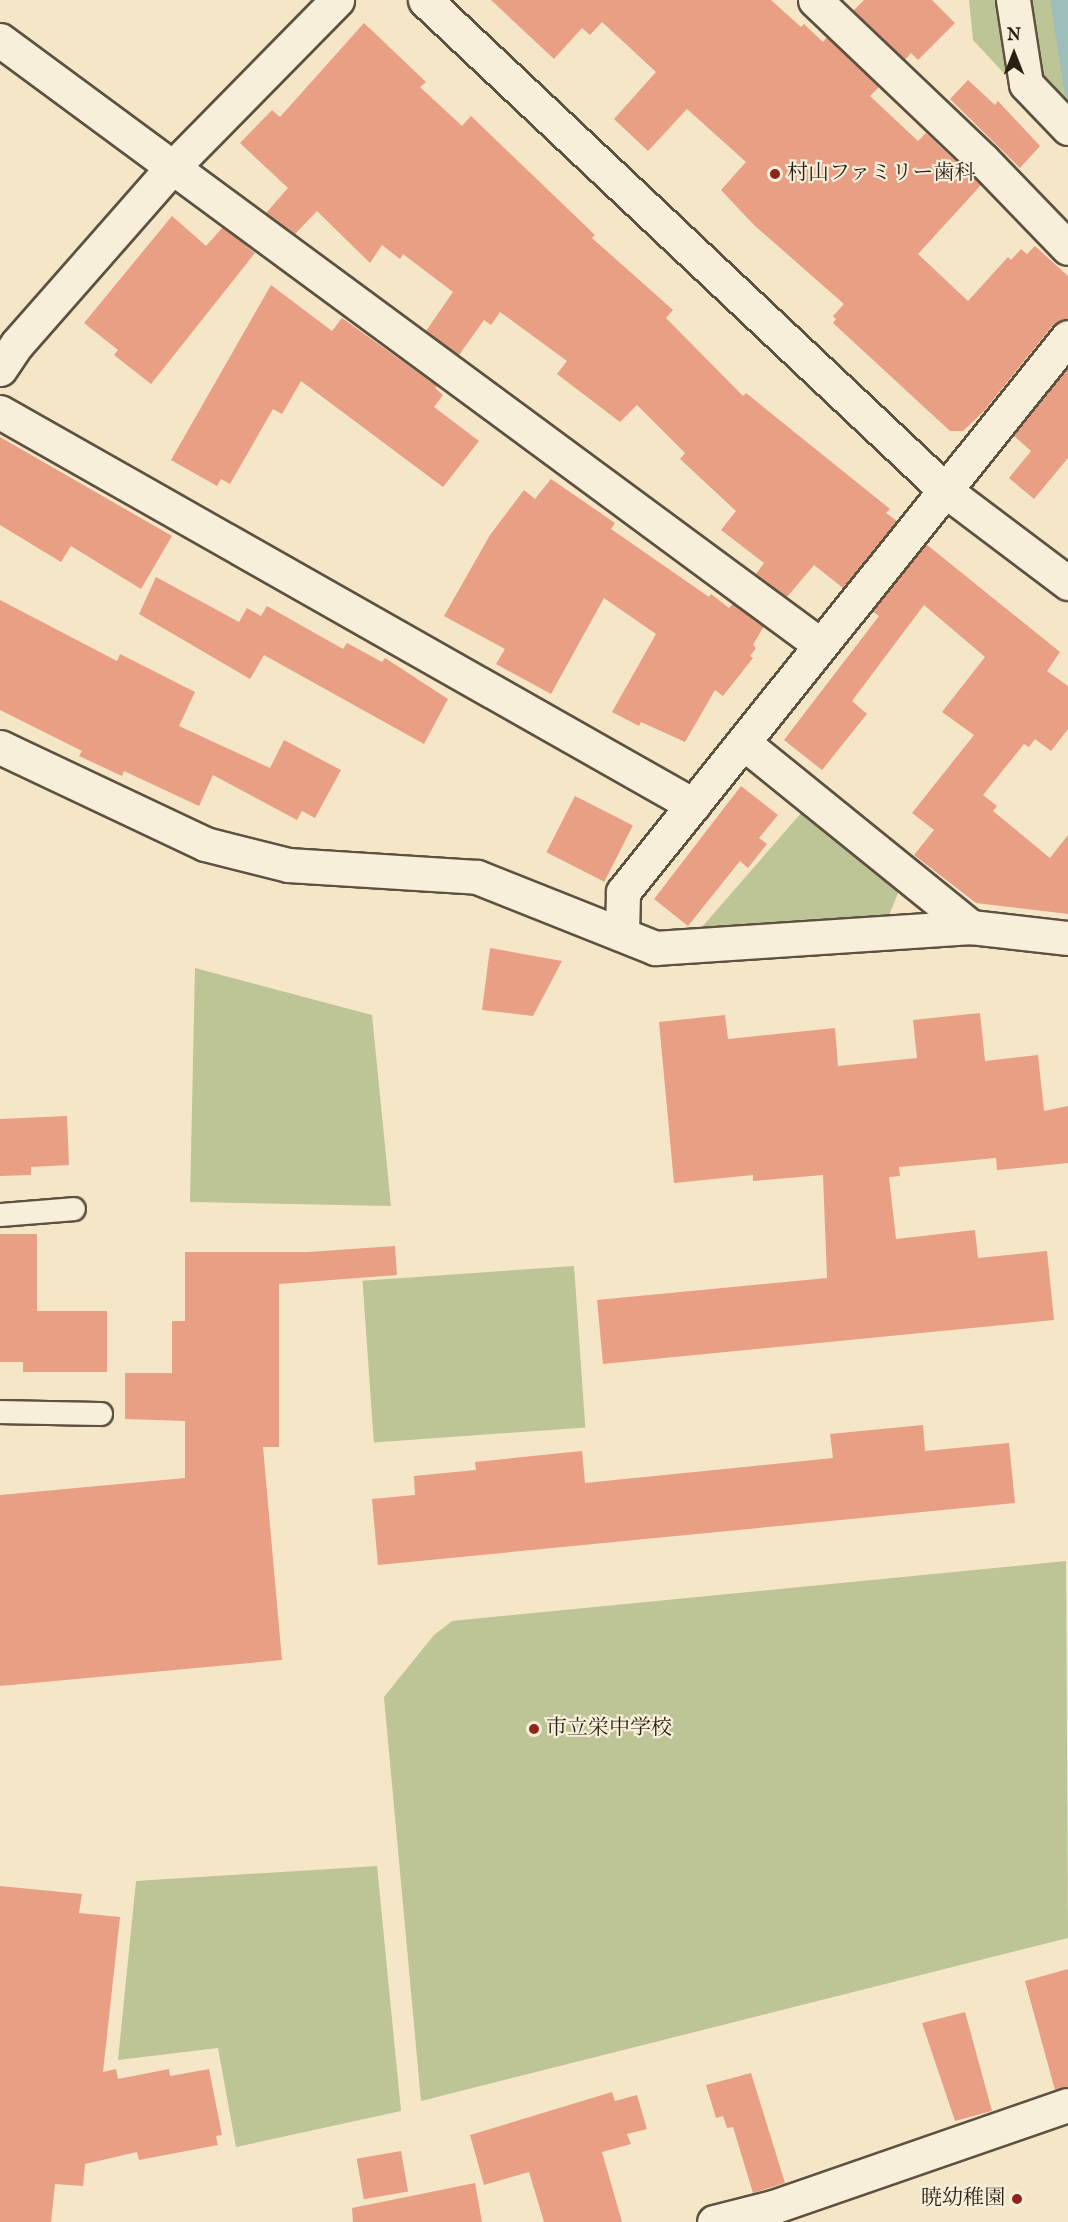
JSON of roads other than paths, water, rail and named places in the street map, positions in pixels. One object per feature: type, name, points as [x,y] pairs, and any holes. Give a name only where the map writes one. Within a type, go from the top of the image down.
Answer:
[{"type":"street","points":[[0,369],[16,344],[171,169],[337,0]]},
{"type":"street","points":[[425,0],[946,491],[1068,583]]},
{"type":"street","points":[[815,0],[984,160],[1068,248]]},
{"type":"street","points":[[1013,0],[1026,84],[1068,128]]},
{"type":"street","points":[[0,40],[171,169],[819,645]]},
{"type":"street","points":[[622,934],[623,892],[745,744],[819,645],[946,491],[1068,337]]},
{"type":"street","points":[[0,412],[693,805]]},
{"type":"street","points":[[745,744],[971,927]]},
{"type":"street","points":[[0,747],[205,844],[288,865],[477,877],[655,948],[971,927],[1068,938]]},
{"type":"street","points":[[714,2222],[775,2214],[1068,2105]]},
{"type":"lane","points":[[0,1215],[74,1209]]},
{"type":"lane","points":[[0,1412],[101,1414]]},
{"type":"water","points":[[1050,0],[1068,0],[1068,98],[1065,95]]},
{"type":"place","name":"村山ファミリー歯科","points":[[775,174]]},
{"type":"place","name":"市立栄中学校","points":[[534,1729]]},
{"type":"place","name":"暁幼稚園","points":[[1017,2199]]}]
